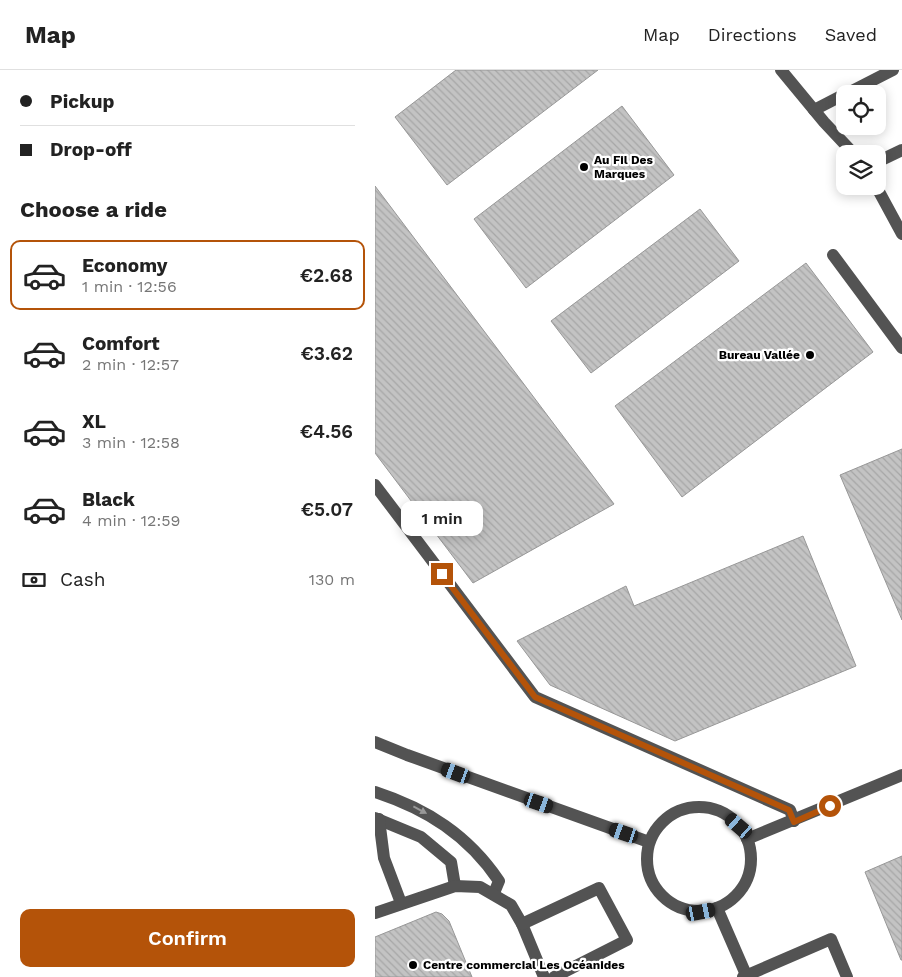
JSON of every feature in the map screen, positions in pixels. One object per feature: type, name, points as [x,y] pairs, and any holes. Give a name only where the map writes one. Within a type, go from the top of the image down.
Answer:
[{"type":"street","points":[[781,70],[814,110],[847,145]]},
{"type":"street","points":[[863,85],[893,70]]},
{"type":"street","points":[[814,110],[836,99]]},
{"type":"street","points":[[886,158],[902,150]]},
{"type":"street","points":[[881,195],[902,234]]},
{"type":"street","points":[[833,255],[902,348]]},
{"type":"street","points":[[375,485],[535,697],[789,810],[794,822]]},
{"type":"street","points":[[375,742],[649,842]]},
{"type":"street","points":[[747,839],[794,822],[902,775]]},
{"type":"street","points":[[375,792],[402,800],[443,822],[484,859],[499,881],[494,893]]},
{"type":"street","points":[[697,807],[713,809],[727,815],[739,826],[747,839],[751,856],[749,872],[743,888],[731,900],[717,908],[701,912],[684,910],[669,902],[656,891],[649,876],[646,859],[649,842],[657,828],[667,817],[682,810],[697,807]]},
{"type":"street","points":[[377,818],[421,837],[451,862],[455,886]]},
{"type":"street","points":[[377,818],[384,858],[401,902]]},
{"type":"street","points":[[375,913],[401,902],[455,886],[480,887],[494,893],[511,905],[522,924],[543,977]]},
{"type":"street","points":[[522,924],[599,888],[627,940],[553,977]]},
{"type":"street","points":[[717,908],[746,976],[831,939],[847,977]]},
{"type":"building","points":[[456,70],[598,70],[447,185],[395,117]]},
{"type":"building","points":[[622,106],[674,175],[526,288],[474,219]]},
{"type":"building","points":[[375,186],[614,504],[473,583],[375,453]]},
{"type":"building","points":[[700,209],[739,261],[591,373],[551,321]]},
{"type":"building","points":[[806,263],[873,352],[682,497],[615,406]]},
{"type":"building","points":[[902,449],[902,620],[840,475]]},
{"type":"building","points":[[803,536],[856,666],[675,741],[550,685],[517,641],[626,586],[634,606]]},
{"type":"building","points":[[902,856],[902,960],[901,960],[865,872]]},
{"type":"building","points":[[436,912],[442,914],[449,921],[472,977],[375,977],[375,937]]},
{"type":"place","name":"Au Fil Des Marques","points":[[584,167]]},
{"type":"place","name":"Bureau Vallée","points":[[810,355]]},
{"type":"place","name":"Centre commercial Les Océanides","points":[[413,965]]},
{"type":"route","points":[[442,574],[535,697],[789,810],[794,822],[830,806]]}]
